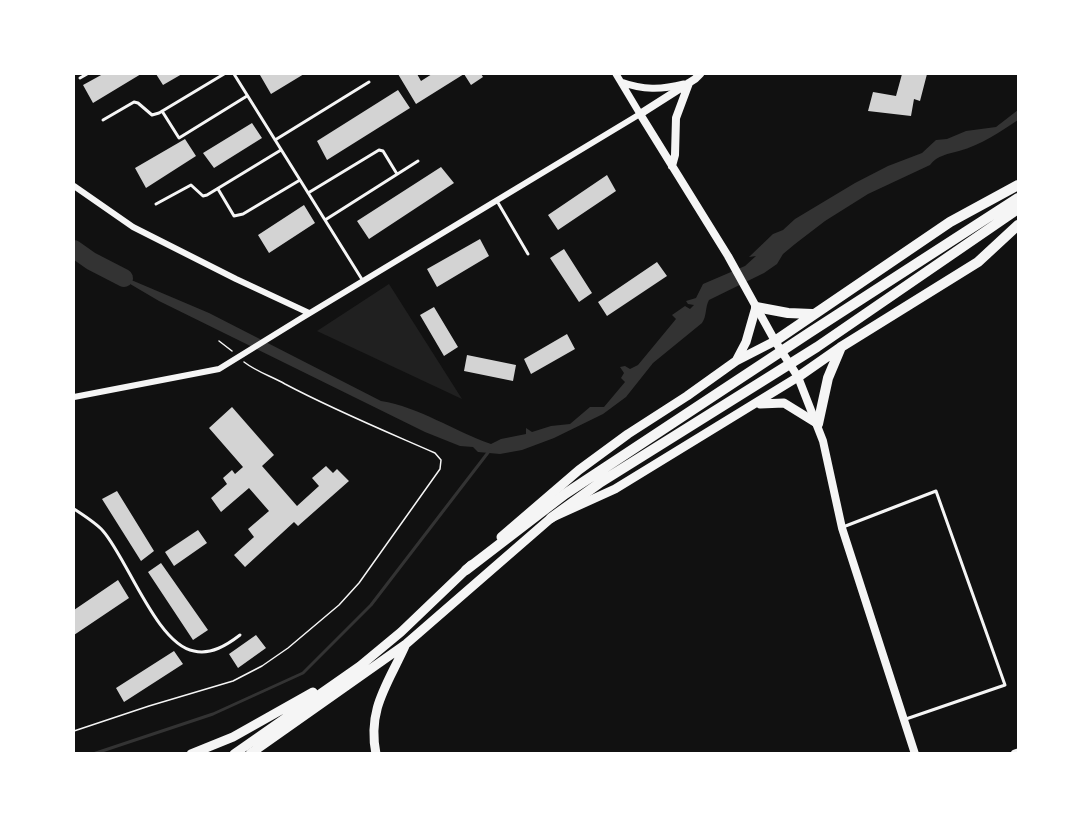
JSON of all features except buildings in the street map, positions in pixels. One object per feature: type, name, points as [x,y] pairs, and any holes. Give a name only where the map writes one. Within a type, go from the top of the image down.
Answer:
[{"type":"highway","points":[[234,753],[360,666],[401,632],[466,570],[579,470],[628,434],[736,361],[775,341],[950,222],[1018,185]]},
{"type":"highway","points":[[466,570],[565,494],[1018,198]]},
{"type":"highway","points":[[250,753],[406,644],[551,518],[601,483],[817,347],[1018,209]]},
{"type":"highway","points":[[551,518],[615,489],[757,404],[842,347],[978,262],[1018,225]]},
{"type":"highway","points":[[736,361],[746,342],[756,307],[788,313],[812,314]]},
{"type":"highway","points":[[757,404],[784,403],[818,424],[828,378],[842,347]]},
{"type":"highway","points":[[376,753],[373,738],[378,704],[406,644]]},
{"type":"highway","points":[[191,753],[233,737],[360,666]]},
{"type":"main road","points":[[700,74],[640,114],[728,256],[775,341],[798,377],[818,424],[842,528],[915,753]]},
{"type":"main road","points":[[672,166],[675,155],[676,118],[689,83]]},
{"type":"street","points":[[74,396],[147,385],[219,369],[640,114],[616,74]]},
{"type":"street","points":[[621,82],[648,89],[670,88],[689,83]]},
{"type":"street","points":[[74,186],[133,227],[309,313]]},
{"type":"lane","points":[[80,78],[87,74]]},
{"type":"lane","points":[[103,120],[134,102],[152,115],[224,74]]},
{"type":"lane","points":[[234,74],[363,281]]},
{"type":"lane","points":[[275,140],[369,82]]},
{"type":"lane","points":[[162,111],[179,138],[248,96]]},
{"type":"lane","points":[[156,204],[188,186],[194,187],[203,196],[281,150]]},
{"type":"lane","points":[[308,193],[379,150],[383,151],[397,174]]},
{"type":"lane","points":[[325,220],[418,161]]},
{"type":"lane","points":[[218,189],[234,216],[243,214],[300,180]]},
{"type":"lane","points":[[497,201],[528,254]]},
{"type":"lane","points":[[842,528],[936,491],[1005,685],[904,720]]},
{"type":"lane","points":[[74,509],[103,531],[168,637],[192,651],[210,651],[224,646],[240,635]]},
{"type":"path","points":[[74,731],[234,681],[262,666],[288,648],[339,605],[359,583],[440,469],[441,460],[435,453],[316,401],[254,370],[219,341]]},
{"type":"shaded area","points":[[1018,110],[1018,120],[997,134],[975,145],[940,157],[930,165],[868,194],[825,221],[783,254],[777,264],[764,273],[709,300],[702,323],[653,363],[626,397],[603,414],[554,438],[522,450],[500,454],[478,452],[473,447],[460,446],[425,432],[159,301],[103,268],[209,313],[381,401],[409,408],[491,444],[501,439],[526,434],[526,428],[532,432],[551,426],[570,424],[590,407],[604,407],[625,382],[621,378],[624,373],[620,367],[625,366],[630,369],[638,365],[676,319],[672,315],[685,306],[690,309],[694,305],[686,301],[696,298],[703,284],[745,266],[756,256],[749,257],[773,234],[783,230],[795,219],[855,183],[888,166],[922,153],[936,140],[947,139],[966,131],[996,127]]},
{"type":"shaded area","points":[[389,284],[462,399],[317,331]]},
{"type":"waterway","points":[[74,249],[91,261],[124,278]]},
{"type":"waterway","points":[[93,754],[213,714],[303,673],[371,605],[490,450]]}]
